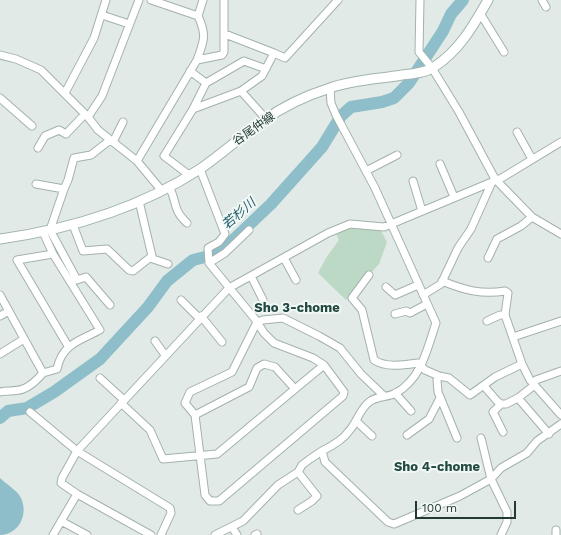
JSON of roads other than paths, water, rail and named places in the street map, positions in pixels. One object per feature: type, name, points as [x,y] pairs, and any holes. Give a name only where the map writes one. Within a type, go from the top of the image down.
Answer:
[{"type":"main road","name":"谷尾仲線","points":[[0,240],[74,225],[116,211],[166,189],[200,168],[266,119],[298,102],[330,88],[411,74],[427,68],[455,50],[467,36],[488,0]]},
{"type":"street","points":[[65,93],[94,38],[106,0]]},
{"type":"street","points":[[38,148],[45,136],[59,130],[66,134],[86,115],[102,96],[139,0]]},
{"type":"street","points":[[137,161],[197,60],[204,42],[203,26],[198,16],[173,4],[151,0]]},
{"type":"street","points":[[198,16],[203,0]]},
{"type":"street","points":[[197,60],[222,54],[225,34],[224,0]]},
{"type":"street","points":[[225,34],[284,58],[338,0]]},
{"type":"street","points":[[420,0],[419,52],[427,68],[459,112],[493,180],[532,217],[561,234]]},
{"type":"street","points":[[480,13],[504,52]]},
{"type":"street","points":[[102,15],[129,24]]},
{"type":"street","points":[[192,109],[241,91],[262,76],[274,53]]},
{"type":"street","points":[[0,55],[16,59],[42,70],[86,115],[98,130],[137,161],[166,189],[174,194],[176,210],[187,223]]},
{"type":"street","points":[[189,175],[164,156],[206,83],[244,61],[266,69]]},
{"type":"street","points":[[190,71],[206,83]]},
{"type":"street","points":[[215,535],[251,515],[259,503],[278,485],[298,472],[302,465],[332,446],[349,432],[361,410],[369,401],[383,395],[395,393],[411,382],[421,366],[436,323],[366,171],[331,103],[330,88]]},
{"type":"street","points":[[241,91],[266,119]]},
{"type":"street","points":[[0,98],[32,126]]},
{"type":"street","points":[[0,392],[8,390],[22,390],[37,380],[43,373],[57,369],[59,357],[68,346],[100,330],[53,254],[46,231],[68,180],[74,158],[91,155],[112,141],[123,122]]},
{"type":"street","points":[[517,132],[532,159]]},
{"type":"street","points":[[151,535],[77,494],[61,483],[62,478],[77,451],[200,317],[229,288],[328,233],[350,224],[384,227],[493,180],[500,179],[561,142]]},
{"type":"street","points":[[366,171],[397,155]]},
{"type":"street","points":[[440,164],[454,197]]},
{"type":"street","points":[[200,168],[225,234],[218,242],[208,248],[209,263],[257,322],[264,333],[274,343],[312,358],[324,365],[344,392],[343,396],[219,501],[210,501],[205,495],[195,415],[185,403],[190,392],[232,372],[257,322],[283,318],[325,339],[340,348],[361,374],[383,395]]},
{"type":"street","points":[[423,295],[442,281],[458,248],[472,226],[493,180]]},
{"type":"street","points":[[413,181],[422,211]]},
{"type":"street","points":[[36,184],[64,189]]},
{"type":"street","points":[[74,225],[83,251],[106,249],[129,270],[133,271],[152,256],[139,201]]},
{"type":"street","points":[[488,258],[497,239],[521,226],[532,217]]},
{"type":"street","points":[[209,263],[225,253],[249,230]]},
{"type":"street","points":[[46,231],[77,280],[86,277],[110,304]]},
{"type":"street","points":[[53,254],[17,260],[68,346]]},
{"type":"street","points":[[150,258],[168,264]]},
{"type":"street","points":[[284,258],[296,280]]},
{"type":"street","points":[[369,275],[352,298],[362,310],[374,360],[378,363],[399,366],[418,363],[425,370],[439,376],[449,378],[470,395],[495,377],[522,364]]},
{"type":"street","points":[[251,276],[263,300]]},
{"type":"street","points":[[442,281],[469,291],[490,294],[505,291],[508,292],[505,316],[522,364],[533,384],[561,415]]},
{"type":"street","points":[[386,287],[395,295],[418,285]]},
{"type":"street","points":[[0,295],[43,373]]},
{"type":"street","points":[[181,300],[200,317],[222,342]]},
{"type":"street","points":[[394,314],[406,311],[410,313],[427,304]]},
{"type":"street","points":[[0,316],[8,310]]},
{"type":"street","points":[[486,321],[500,315],[505,316]]},
{"type":"street","points":[[513,337],[561,321]]},
{"type":"street","points":[[0,354],[24,339]]},
{"type":"street","points":[[154,342],[165,355]]},
{"type":"street","points":[[195,415],[249,387],[257,368],[264,364],[275,367],[295,389]]},
{"type":"street","points":[[100,378],[150,430],[164,459],[217,454],[324,365]]},
{"type":"street","points":[[504,432],[492,412],[501,404],[506,404],[518,398],[536,380],[561,371]]},
{"type":"street","points":[[439,376],[437,386],[440,398],[457,438]]},
{"type":"street","points":[[484,386],[490,396],[501,404]]},
{"type":"street","points":[[395,393],[411,411]]},
{"type":"street","points":[[407,435],[428,419],[440,398]]},
{"type":"street","points":[[518,398],[549,434]]},
{"type":"street","points":[[30,412],[77,451],[170,508],[171,513],[161,535]]},
{"type":"street","points":[[356,421],[372,436]]},
{"type":"street","points":[[322,451],[326,462],[388,522],[394,524],[460,496],[491,478],[501,468],[527,453],[538,441],[561,424]]},
{"type":"street","points":[[482,438],[491,478],[507,512],[508,522],[501,535]]},
{"type":"street","points":[[298,472],[317,496],[298,510]]},
{"type":"street","points":[[53,535],[77,494]]},
{"type":"street","points":[[62,521],[87,535]]},
{"type":"street","points":[[232,526],[237,535]]},
{"type":"water","points":[[0,478],[19,495],[24,511],[23,517],[17,528],[12,532],[0,535]]},
{"type":"waterway","name":"若杉川","points":[[0,418],[8,411],[27,408],[54,392],[100,359],[148,307],[167,281],[193,260],[213,255],[231,242],[271,204],[322,147],[341,116],[351,107],[382,102],[394,98],[409,83],[443,31],[451,14],[463,0]]},
{"type":"district","name":"Sho 3-chome","points":[[297,308]]},
{"type":"district","name":"Sho 4-chome","points":[[437,467]]}]
